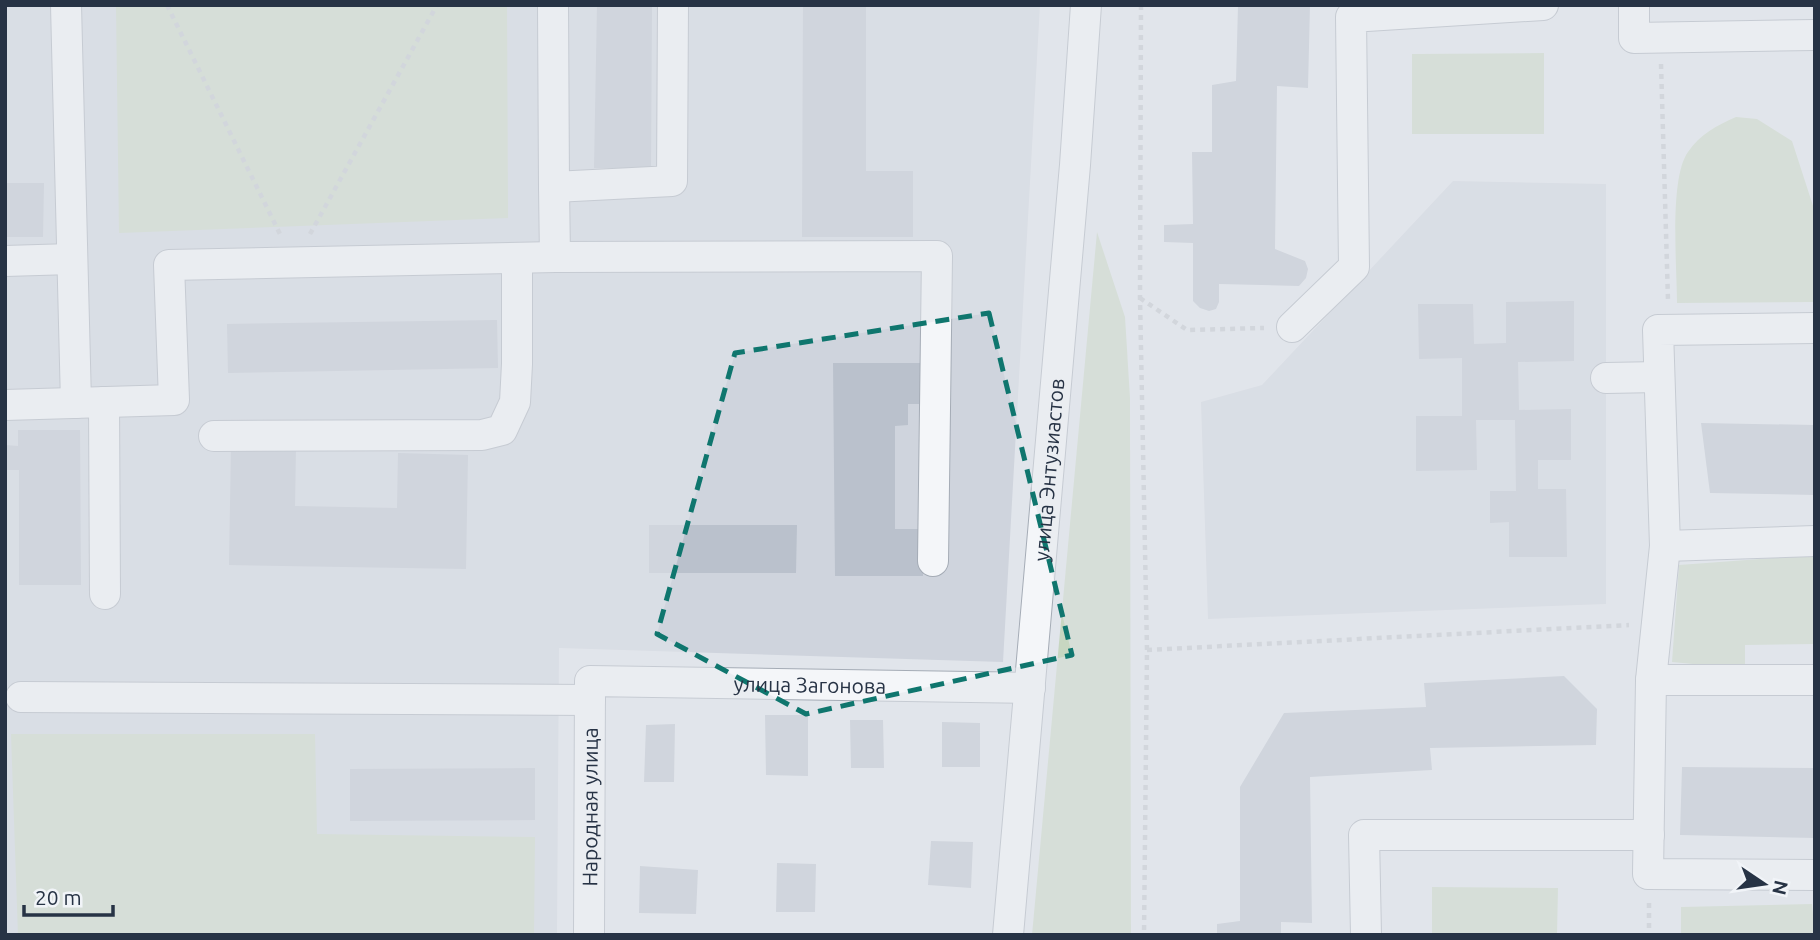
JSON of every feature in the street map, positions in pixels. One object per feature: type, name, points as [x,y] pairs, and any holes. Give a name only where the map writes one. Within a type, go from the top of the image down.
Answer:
[{"type":"street","points":[[66,5],[72,259],[90,403],[105,594]]},
{"type":"street","points":[[553,5],[555,257]]},
{"type":"street","points":[[554,187],[672,181],[673,5]]},
{"type":"street","name":"улица Энтузиастов","points":[[1008,935],[1075,165],[1086,5]]},
{"type":"street","points":[[1292,327],[1354,267],[1351,17],[1543,5]]},
{"type":"street","points":[[1634,5],[1634,38],[1815,35]]},
{"type":"street","points":[[5,405],[174,400],[169,265],[555,257],[937,256],[933,561]]},
{"type":"street","points":[[214,436],[482,435],[502,430],[515,402],[517,258]]},
{"type":"street","points":[[5,261],[72,259]]},
{"type":"street","points":[[1815,328],[1658,330],[1665,546],[1651,680],[1648,874],[1815,874]]},
{"type":"street","points":[[1606,378],[1659,377]]},
{"type":"street","points":[[1665,546],[1815,541]]},
{"type":"street","points":[[1651,680],[1815,680]]},
{"type":"street","name":"улица Загонова","points":[[21,697],[1030,688]]},
{"type":"street","name":"Народная улица","points":[[589,935],[590,690]]},
{"type":"street","points":[[1366,935],[1364,835],[1649,835]]},
{"type":"path","points":[[167,5],[294,262]]},
{"type":"path","points":[[294,262],[437,5]]},
{"type":"path","points":[[1141,5],[1140,298],[1147,650],[1144,935]]},
{"type":"path","points":[[1661,39],[1668,330]]},
{"type":"path","points":[[1140,298],[1187,330],[1292,327]]},
{"type":"path","points":[[1147,650],[1657,624]]},
{"type":"highlighted area","points":[[989,313],[1072,655],[806,714],[657,634],[735,353]]},
{"type":"shaded area","points":[[5,5],[1040,5],[1003,662],[559,648],[557,935],[5,935]]},
{"type":"shaded area","points":[[1453,181],[1606,184],[1606,604],[1208,619],[1201,402],[1262,385]]},
{"type":"green space","points":[[116,5],[507,5],[508,218],[119,233]]},
{"type":"green space","points":[[1544,53],[1544,134],[1412,134],[1412,54]]},
{"type":"green space","points":[[1736,117],[1757,119],[1792,141],[1815,212],[1815,302],[1677,303],[1676,202],[1682,165],[1688,152],[1703,135]]},
{"type":"green space","points":[[1097,232],[1125,317],[1130,398],[1131,935],[1032,935]]},
{"type":"green space","points":[[1815,555],[1815,644],[1745,645],[1745,669],[1672,662],[1679,565]]},
{"type":"green space","points":[[11,734],[315,734],[317,834],[535,837],[534,935],[18,935]]},
{"type":"green space","points":[[1432,887],[1558,888],[1557,935],[1432,935]]},
{"type":"green space","points":[[1812,904],[1815,935],[1681,935],[1681,907]]},
{"type":"building","points":[[597,5],[652,5],[651,168],[594,168]]},
{"type":"building","points":[[803,5],[866,5],[866,171],[913,171],[913,237],[802,237]]},
{"type":"building","points":[[1238,5],[1310,5],[1308,88],[1277,86],[1275,249],[1305,261],[1308,269],[1306,278],[1299,286],[1219,284],[1219,302],[1216,309],[1209,311],[1200,308],[1193,301],[1193,243],[1164,242],[1164,225],[1193,224],[1192,152],[1212,152],[1212,85],[1236,81]]},
{"type":"building","points":[[5,183],[44,183],[43,237],[5,237]]},
{"type":"building","points":[[1574,301],[1574,361],[1518,362],[1519,410],[1571,409],[1571,460],[1538,460],[1538,489],[1566,489],[1567,557],[1509,557],[1509,522],[1490,523],[1490,491],[1516,491],[1515,420],[1476,420],[1477,470],[1416,471],[1416,416],[1462,416],[1462,358],[1419,359],[1418,304],[1473,304],[1474,344],[1506,343],[1506,302]]},
{"type":"building","points":[[497,320],[498,368],[228,373],[227,324]]},
{"type":"building","points":[[833,363],[921,363],[922,404],[908,404],[908,425],[895,426],[895,529],[923,529],[923,576],[835,576]]},
{"type":"building","points":[[1701,423],[1815,425],[1815,495],[1710,493]]},
{"type":"building","points":[[18,430],[80,430],[81,585],[19,585],[19,470],[5,470],[5,445],[18,446]]},
{"type":"building","points":[[231,446],[296,447],[295,506],[397,508],[398,453],[468,455],[466,569],[229,565]]},
{"type":"building","points":[[649,525],[797,525],[796,573],[649,573]]},
{"type":"building","points":[[1564,676],[1597,709],[1596,745],[1430,748],[1432,770],[1310,777],[1312,923],[1281,922],[1281,935],[1217,935],[1217,924],[1240,921],[1240,787],[1284,713],[1426,707],[1424,683]]},
{"type":"building","points":[[765,715],[808,715],[808,776],[766,775]]},
{"type":"building","points":[[850,720],[883,720],[884,768],[851,768]]},
{"type":"building","points":[[942,722],[980,723],[980,767],[942,767]]},
{"type":"building","points":[[675,724],[674,782],[644,782],[646,725]]},
{"type":"building","points":[[1682,767],[1815,768],[1815,838],[1680,835]]},
{"type":"building","points":[[535,768],[535,820],[350,821],[350,769]]},
{"type":"building","points":[[931,841],[973,842],[971,888],[928,885]]},
{"type":"building","points":[[777,863],[816,864],[815,912],[776,912]]},
{"type":"building","points":[[640,866],[698,870],[696,914],[639,913]]}]
